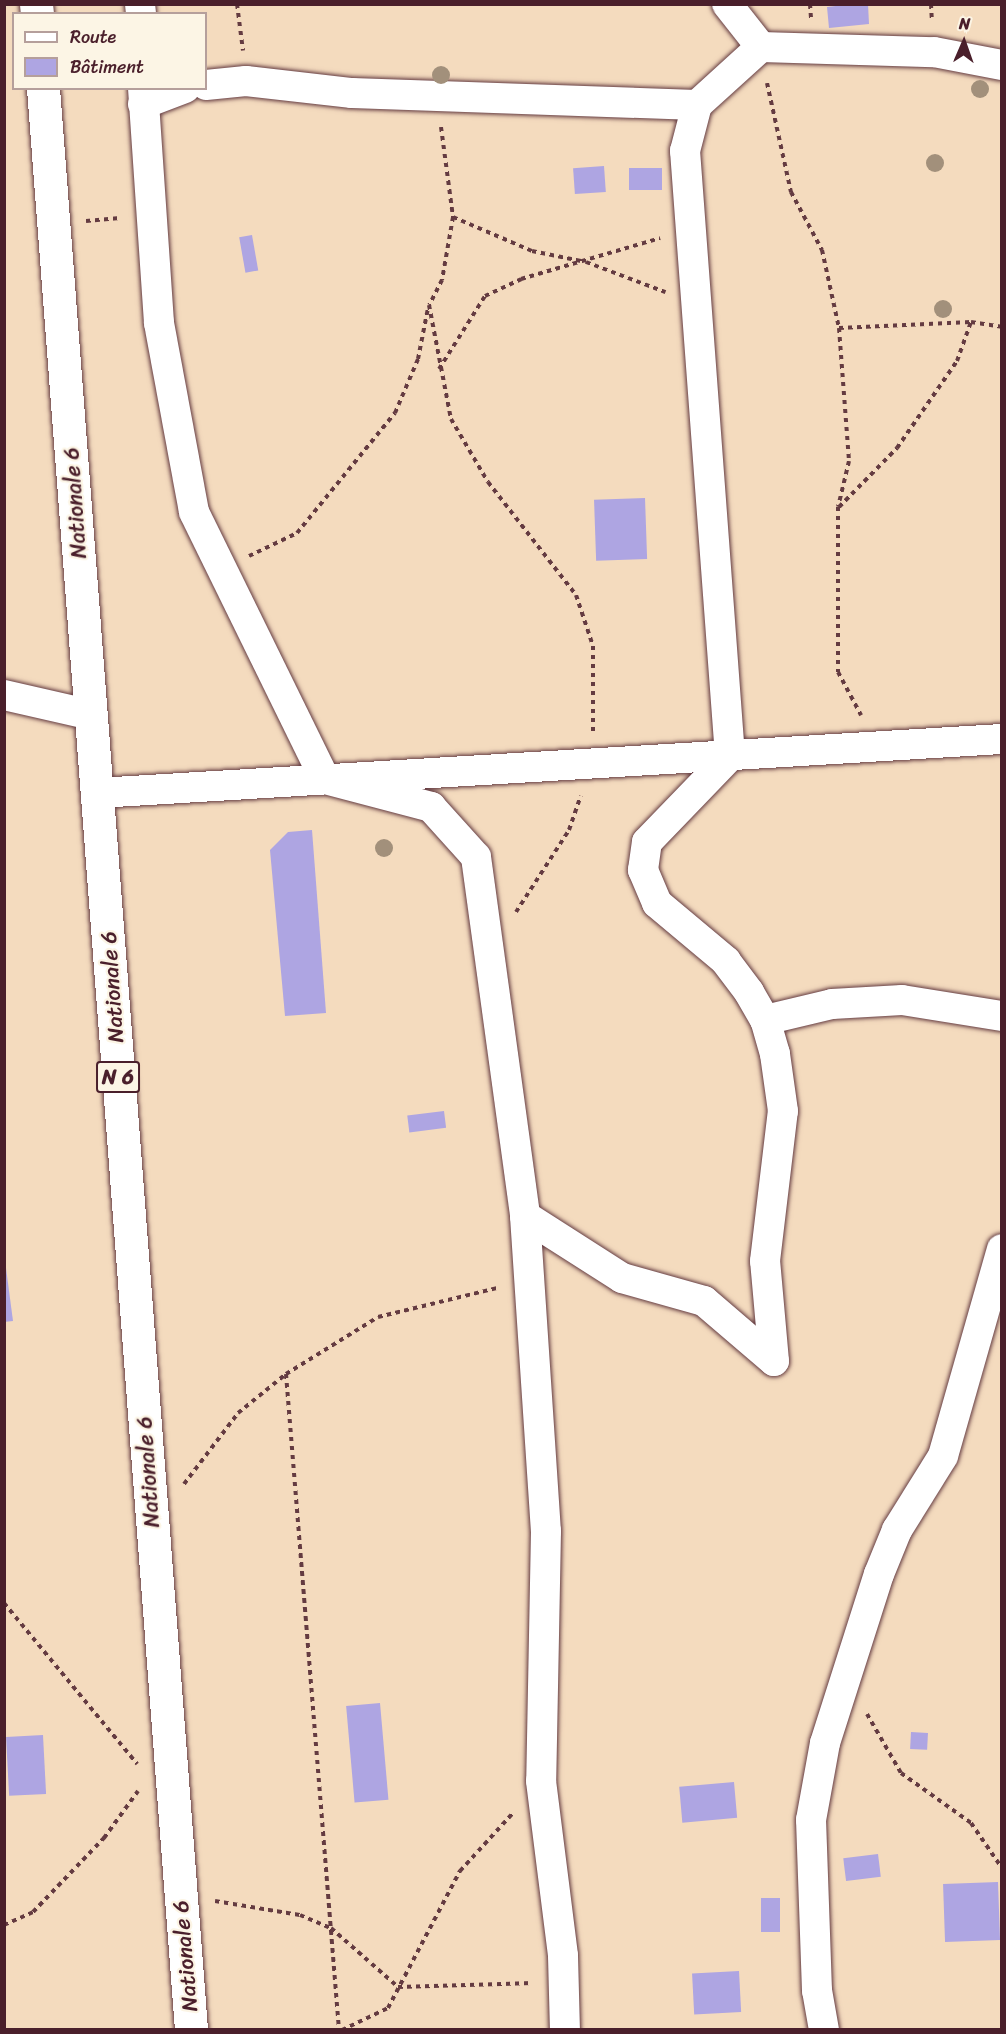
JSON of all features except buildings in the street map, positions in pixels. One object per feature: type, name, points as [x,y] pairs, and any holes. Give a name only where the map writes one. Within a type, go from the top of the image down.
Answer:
[{"type":"main road","name":"Nationale 6","points":[[43,90],[191,2030]]},
{"type":"street","points":[[728,4],[761,47]]},
{"type":"street","points":[[525,1216],[622,1278],[704,1301],[774,1361],[765,1262],[783,1111],[765,1020],[726,961],[657,903],[643,870],[646,842],[730,756],[694,301],[685,151],[697,105],[761,47],[934,52],[1002,65]]},
{"type":"street","points":[[207,85],[246,81],[352,93],[697,105]]},
{"type":"street","points":[[174,90],[143,96],[148,216],[159,323],[194,512],[216,564],[325,779],[431,807],[445,816],[476,856],[525,1216],[526,1283],[546,1531],[541,1781],[563,1956],[560,1983],[565,2030]]},
{"type":"street","points":[[4,695],[92,715]]},
{"type":"street","points":[[98,793],[1002,739]]},
{"type":"street","points":[[765,1020],[832,1004],[902,1000],[1002,1016]]},
{"type":"street","points":[[824,2030],[816,1991],[811,1820],[844,1674],[897,1530],[943,1456],[1002,1249]]},
{"type":"path","points":[[237,4],[246,81]]},
{"type":"path","points":[[761,47],[791,192],[822,250],[839,328],[849,460],[838,507],[838,672],[854,706],[885,746]]},
{"type":"path","points":[[216,564],[260,553],[297,534],[352,470],[395,413],[418,359],[429,305],[442,280],[453,217],[453,190],[432,94]]},
{"type":"path","points":[[54,223],[148,216]]},
{"type":"path","points":[[453,217],[532,251],[586,262],[694,301]]},
{"type":"path","points":[[438,370],[485,296],[521,279],[586,262],[689,229]]},
{"type":"path","points":[[429,305],[438,370],[451,419],[488,482],[576,595],[593,646],[593,762],[569,830],[488,953]]},
{"type":"path","points":[[839,328],[972,322],[1002,327]]},
{"type":"path","points":[[838,507],[897,448],[957,361],[972,322]]},
{"type":"path","points":[[152,1525],[238,1413],[286,1374],[378,1317],[426,1301],[526,1283]]},
{"type":"path","points":[[286,1374],[341,2030],[388,2008],[460,1871],[541,1781]]},
{"type":"path","points":[[4,1603],[93,1716],[150,1775]]},
{"type":"path","points":[[844,1674],[901,1773],[971,1823],[1002,1868]]},
{"type":"path","points":[[4,1925],[33,1912],[104,1838],[169,1750]]},
{"type":"path","points":[[180,1894],[300,1915],[331,1928],[398,1987],[560,1983]]}]
